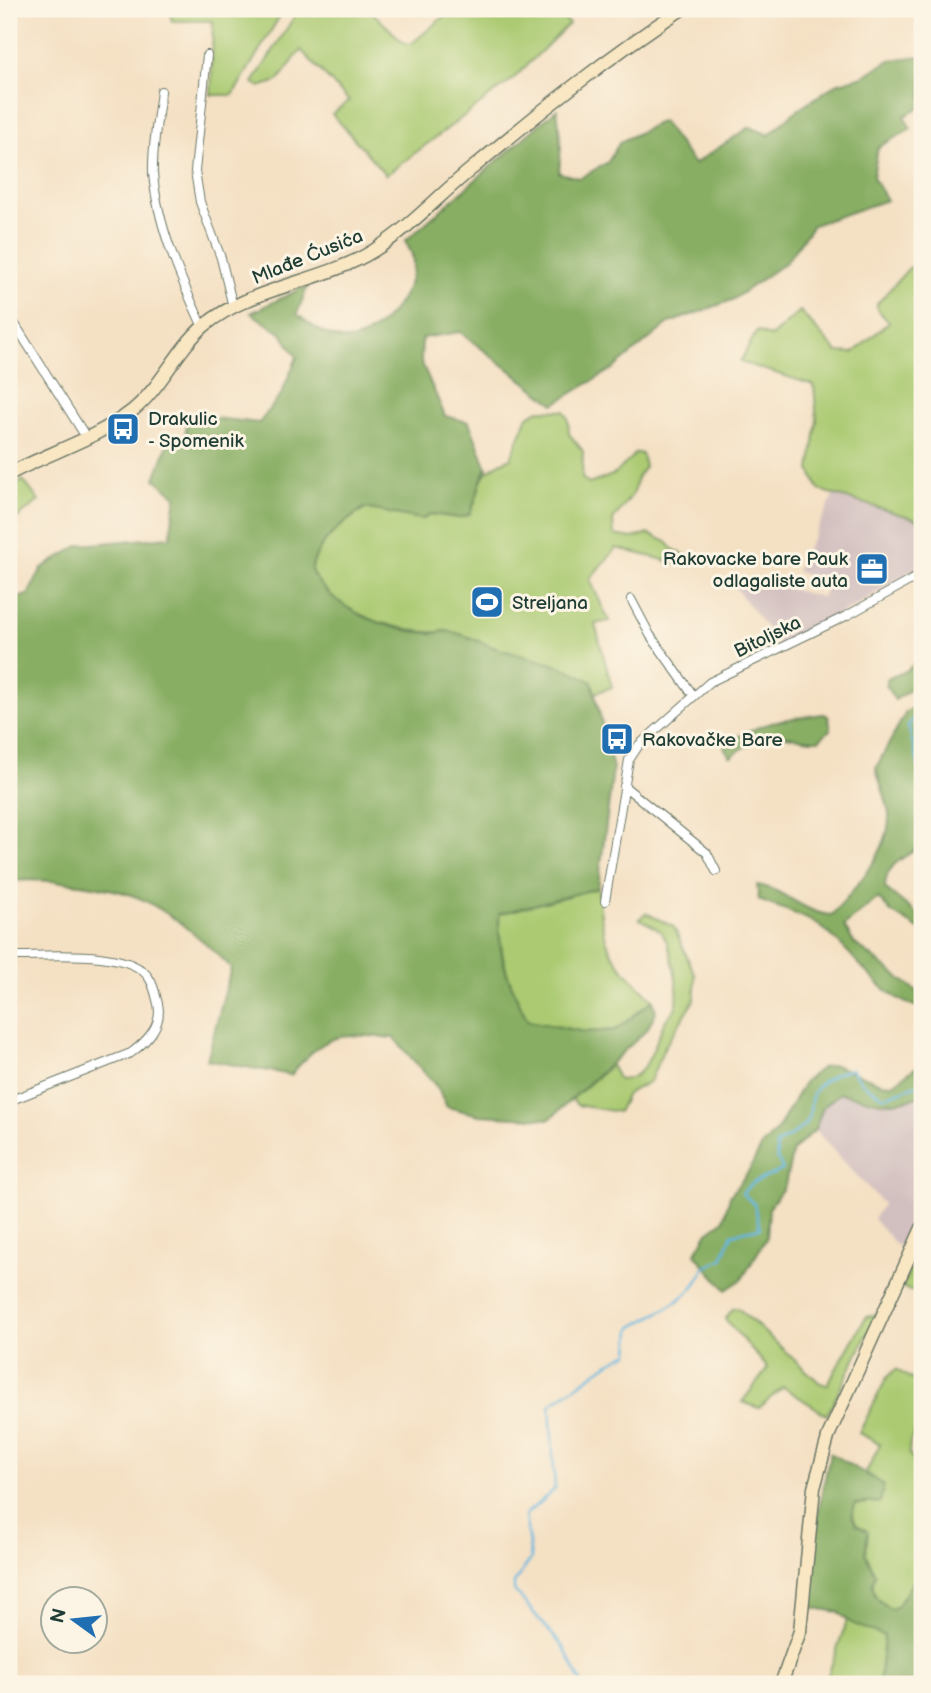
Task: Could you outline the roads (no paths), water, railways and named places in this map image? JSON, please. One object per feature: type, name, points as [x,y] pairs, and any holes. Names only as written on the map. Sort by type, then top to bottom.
[{"type":"street","name":"Mlađe Ćusića","points":[[9,474],[86,437],[131,411],[150,394],[203,327],[233,307],[370,253],[401,232],[472,167],[615,52],[682,9]]},
{"type":"street","points":[[207,55],[195,172],[200,202],[221,258],[233,307]]},
{"type":"street","points":[[161,92],[153,171],[157,195],[174,257],[203,327]]},
{"type":"street","points":[[9,316],[86,437]]},
{"type":"street","name":"Bitoljska","points":[[624,786],[629,760],[639,745],[693,695],[729,671],[848,615],[922,574]]},
{"type":"street","points":[[631,599],[650,635],[693,695]]},
{"type":"street","points":[[605,901],[624,786],[707,853],[716,871]]},
{"type":"street","points":[[9,956],[122,960],[149,977],[159,1009],[157,1023],[148,1040],[131,1053],[9,1101]]},
{"type":"street","points":[[781,1684],[800,1632],[814,1488],[829,1434],[922,1228]]},
{"type":"waterway","points":[[922,718],[917,715],[908,726],[922,777]]},
{"type":"waterway","points":[[582,1684],[564,1648],[514,1590],[514,1583],[531,1559],[525,1515],[555,1489],[550,1405],[609,1363],[629,1353],[631,1328],[663,1310],[692,1288],[704,1268],[722,1259],[732,1234],[760,1228],[754,1204],[742,1193],[752,1183],[783,1170],[777,1158],[776,1145],[807,1122],[813,1094],[821,1083],[851,1069],[864,1085],[885,1097],[922,1083]]},
{"type":"place","name":"Drakulic - Spomenik","points":[[123,429]]},
{"type":"place","name":"Rakovacke bare Pauk odlagaliste auta","points":[[872,569]]},
{"type":"place","name":"Streljana","points":[[487,602]]},
{"type":"place","name":"Rakovačke Bare","points":[[617,739]]}]
